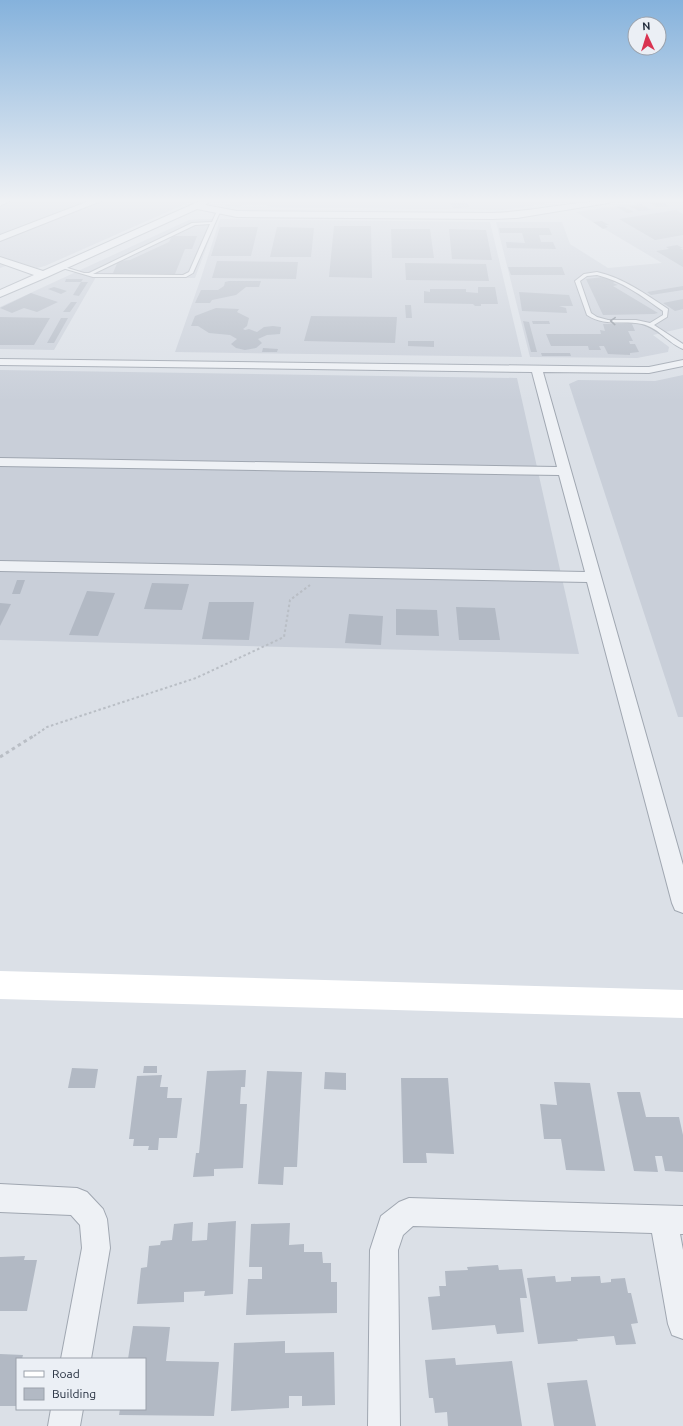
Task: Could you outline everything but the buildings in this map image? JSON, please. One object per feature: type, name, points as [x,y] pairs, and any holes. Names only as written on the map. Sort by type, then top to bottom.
[{"type":"main road","points":[[0,984],[683,1004]]},
{"type":"street","points":[[22,268],[44,275]]},
{"type":"street","points":[[0,294],[60,268]]},
{"type":"street","points":[[13,278],[26,283]]},
{"type":"street","points":[[0,362],[536,370],[649,370],[683,363]]},
{"type":"street","points":[[536,370],[683,903]]},
{"type":"street","points":[[0,462],[565,471]]},
{"type":"street","points":[[0,566],[593,577]]},
{"type":"street","points":[[0,1198],[77,1202],[93,1219],[96,1248],[76,1358]]},
{"type":"street","points":[[384,1426],[384,1250],[391,1226],[409,1212],[673,1220],[683,1324]]},
{"type":"street","points":[[64,1426],[67,1410]]},
{"type":"lane","points":[[63,268],[101,276],[188,275],[191,273],[194,268]]},
{"type":"lane","points":[[87,274],[101,268]]},
{"type":"lane","points":[[651,325],[666,316],[666,310],[616,278],[593,274],[581,277],[577,281],[589,314],[593,318],[608,321],[640,322],[651,325],[683,347]]},
{"type":"path","points":[[0,757],[47,726],[196,678],[284,638],[290,600],[326,572]]},
{"type":"shaded area","points":[[86,268],[199,268],[195,278],[96,277],[54,350],[0,349],[0,307]]},
{"type":"shaded area","points":[[204,268],[501,268],[522,357],[175,352]]},
{"type":"shaded area","points":[[507,268],[683,268],[683,328],[653,335],[669,347],[668,352],[637,358],[530,357]]},
{"type":"shaded area","points":[[0,370],[517,378],[579,654],[0,640]]},
{"type":"shaded area","points":[[683,375],[683,717],[678,717],[569,384],[578,380],[655,381]]}]
